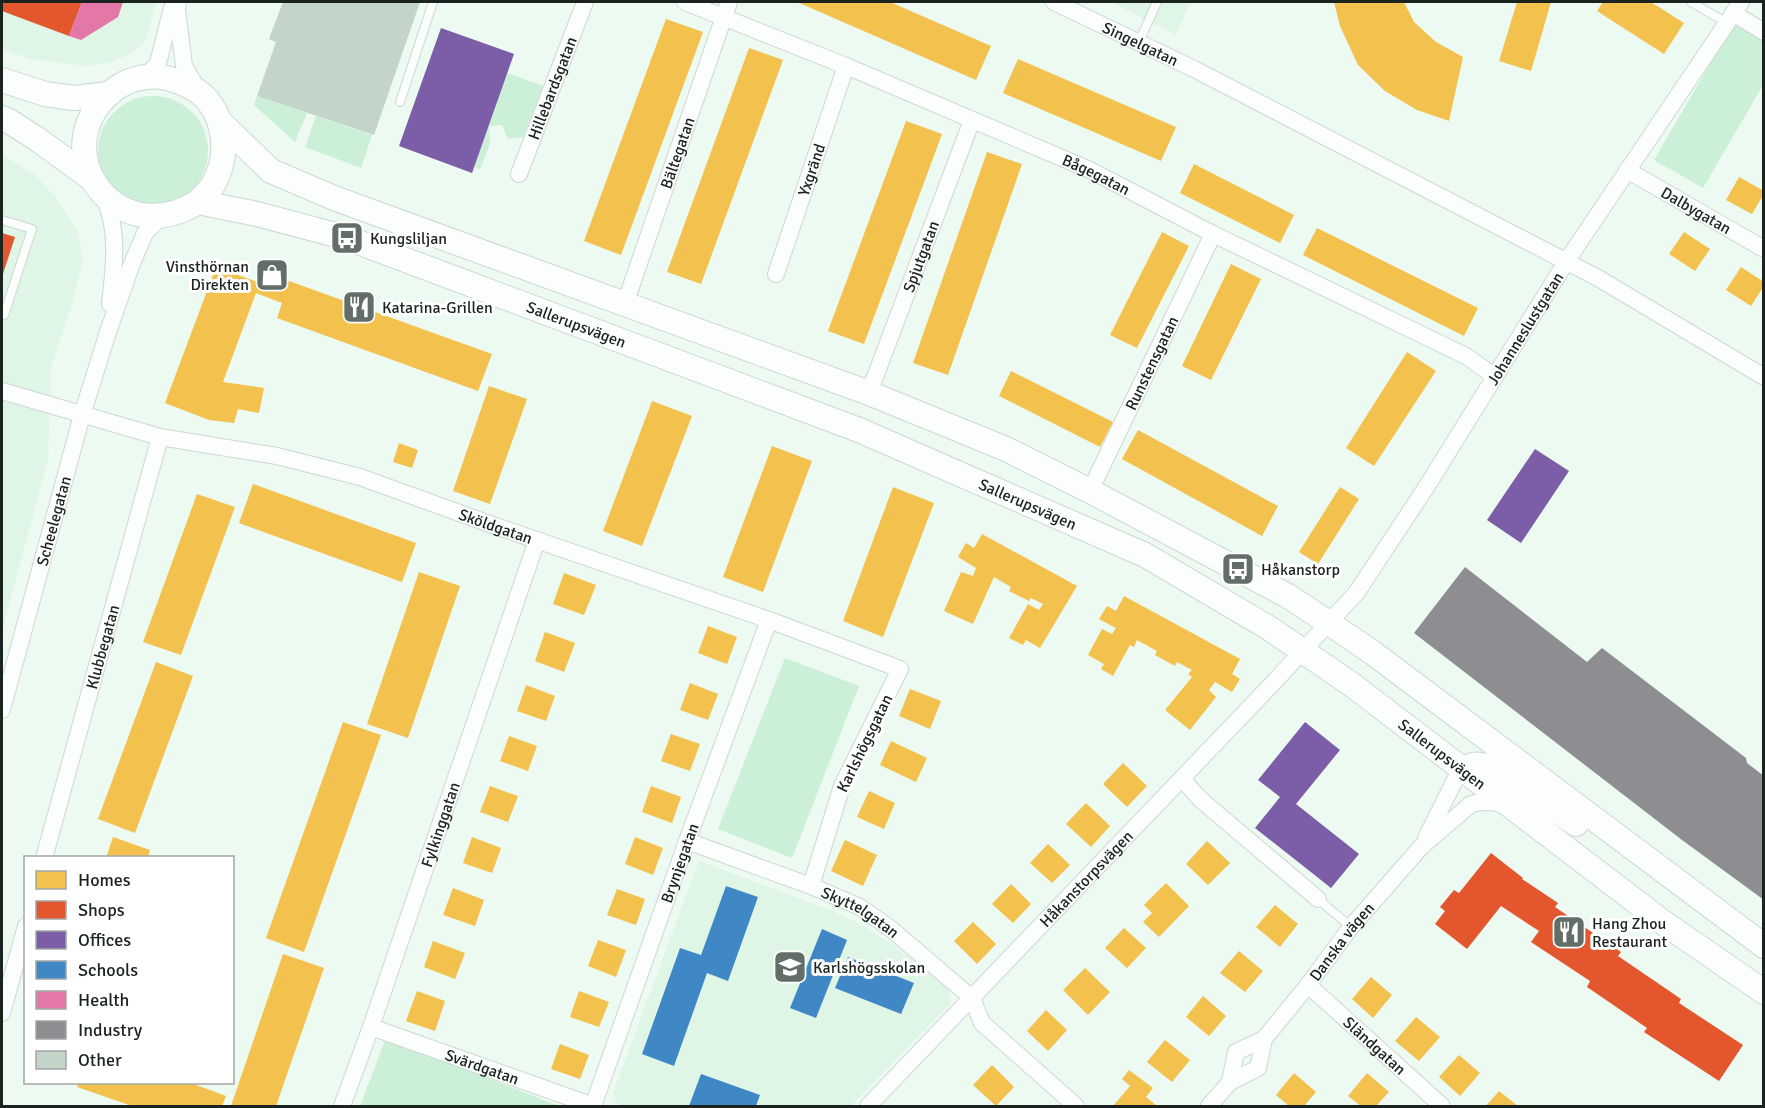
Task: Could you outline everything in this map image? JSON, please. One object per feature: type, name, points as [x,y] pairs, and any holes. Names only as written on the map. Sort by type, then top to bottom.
[{"type":"main road","points":[[2,118],[37,139],[94,183],[109,200],[123,209],[139,215],[156,217],[173,214],[198,202],[212,185],[222,166],[224,144],[220,122],[212,107],[200,93],[182,83],[162,77],[142,78],[124,84],[108,94],[96,108],[88,125],[84,143],[86,161],[94,183]]},
{"type":"main road","points":[[2,80],[45,94],[74,98],[108,94]]},
{"type":"main road","points":[[220,122],[271,171],[334,198],[869,393],[1006,449],[1288,596],[1372,653],[1764,946]]},
{"type":"main road","name":"Sallerupsvägen","points":[[198,202],[257,214],[347,238],[859,429],[1145,555],[1269,628],[1351,684],[1664,922],[1764,992]]},
{"type":"main road","points":[[1463,770],[1471,764],[1479,763],[1488,766],[1595,836],[1640,854]]},
{"type":"street","points":[[142,78],[158,63],[173,2]]},
{"type":"street","points":[[178,2],[184,66],[200,93]]},
{"type":"street","name":"Hillebardsgatan","points":[[519,174],[585,2]]},
{"type":"street","name":"Bågegatan","points":[[685,2],[726,9],[846,66],[1090,170],[1213,234],[1466,356],[1494,376]]},
{"type":"street","name":"Singelgatan","points":[[1054,2],[1194,69],[1598,278],[1764,376]]},
{"type":"street","name":"Bältegatan","points":[[625,304],[726,9]]},
{"type":"street","points":[[1734,13],[1764,32]]},
{"type":"street","name":"Johanneslustgatan","points":[[1303,651],[1357,592],[1566,262],[1734,13]]},
{"type":"street","name":"Yxgränd","points":[[776,274],[846,66]]},
{"type":"street","name":"Spjutgatan","points":[[869,393],[972,120]]},
{"type":"street","name":"Dalbygatan","points":[[1628,170],[1764,249]]},
{"type":"street","name":"Scheelegatan","points":[[94,183],[106,202],[112,221],[114,265],[108,332]]},
{"type":"street","name":"Scheelegatan","points":[[2,710],[82,415],[108,332],[145,233],[157,220],[173,214]]},
{"type":"street","name":"Runstensgatan","points":[[1090,491],[1213,234]]},
{"type":"street","name":"Sköldgatan","points":[[2,391],[160,437],[277,456],[360,477],[769,620],[900,669]]},
{"type":"street","name":"Klubbegatan","points":[[45,856],[160,437]]},
{"type":"street","name":"Fylkinggatan","points":[[342,1107],[537,540]]},
{"type":"street","name":"Brynjegatan","points":[[594,1106],[687,841],[769,620]]},
{"type":"street","name":"Håkanstorpsvägen","points":[[868,1107],[1303,651]]},
{"type":"street","name":"Karlshögsgatan","points":[[810,886],[842,786],[900,669]]},
{"type":"street","name":"Danska vägen","points":[[1421,846],[1455,780],[1463,770]]},
{"type":"street","points":[[1182,779],[1201,800],[1318,899]]},
{"type":"street","name":"Danska vägen","points":[[1230,1082],[1236,1052],[1264,1039],[1352,927],[1421,846],[1471,804],[1481,801],[1490,802],[1518,811]]},
{"type":"street","name":"Skyttelgatan","points":[[687,841],[860,907],[891,929],[972,998],[982,1023],[1076,1107]]},
{"type":"street","points":[[2,1013],[24,933]]},
{"type":"street","name":"Sländgatan","points":[[1308,985],[1442,1107]]},
{"type":"street","name":"Svärdgatan","points":[[371,1027],[594,1106]]},
{"type":"street","name":"Danska vägen","points":[[1209,1107],[1230,1082],[1258,1068],[1264,1039]]},
{"type":"lane","points":[[400,102],[433,2]]},
{"type":"lane","points":[[1139,42],[1157,2]]},
{"type":"lane","points":[[1691,2],[1734,13]]},
{"type":"lane","points":[[2,220],[32,229],[4,315],[2,314]]},
{"type":"lane","points":[[1318,899],[1352,927]]},
{"type":"shaded area","points":[[2,2],[156,2],[146,39],[133,53],[111,62],[86,66],[31,59],[2,49]]},
{"type":"shaded area","points":[[1111,2],[1190,2],[1176,35]]},
{"type":"shaded area","points":[[1734,23],[1763,40],[1763,85],[1703,188],[1654,160]]},
{"type":"shaded area","points":[[507,73],[543,86],[523,137],[508,139],[502,125],[489,126],[490,144],[480,169],[474,167]]},
{"type":"shaded area","points":[[153,96],[174,100],[192,112],[204,130],[208,151],[204,172],[192,190],[174,202],[153,206],[132,202],[114,190],[102,172],[98,151],[102,130],[114,112],[132,100]]},
{"type":"shaded area","points":[[257,96],[307,113],[295,142],[254,105]]},
{"type":"shaded area","points":[[316,116],[372,135],[361,168],[305,147]]},
{"type":"shaded area","points":[[2,155],[35,175],[56,198],[77,230],[83,258],[72,304],[51,366],[48,460],[2,630]]},
{"type":"shaded area","points":[[785,658],[859,686],[792,858],[718,829]]},
{"type":"shaded area","name":"Karlshögsskolan","points":[[699,861],[833,911],[860,924],[893,945],[949,989],[950,1004],[851,1106],[625,1106],[617,1104],[613,1093]]},
{"type":"shaded area","points":[[386,1038],[559,1106],[360,1106]]},
{"type":"building: Homes","points":[[797,2],[890,2],[991,46],[976,80]]},
{"type":"building: Homes","points":[[1334,2],[1404,2],[1414,22],[1436,42],[1463,57],[1449,121],[1417,110],[1385,91],[1358,65],[1340,26]]},
{"type":"building: Homes","points":[[1517,2],[1551,2],[1531,71],[1499,61]]},
{"type":"building: Homes","points":[[1603,2],[1651,2],[1684,23],[1664,54],[1597,11]]},
{"type":"building: Homes","points":[[666,19],[703,32],[621,255],[584,241]]},
{"type":"building: Homes","points":[[749,48],[783,60],[701,284],[667,272]]},
{"type":"building: Homes","points":[[1018,59],[1176,127],[1161,161],[1003,93]]},
{"type":"building: Homes","points":[[906,121],[942,134],[864,344],[828,331]]},
{"type":"building: Homes","points":[[987,152],[1022,164],[948,375],[913,363]]},
{"type":"building: Homes","points":[[1194,164],[1294,215],[1280,243],[1180,193]]},
{"type":"building: Homes","points":[[1739,177],[1764,191],[1752,214],[1726,200]]},
{"type":"building: Homes","points":[[1317,228],[1478,308],[1464,336],[1303,255]]},
{"type":"building: Homes","points":[[1162,232],[1189,246],[1137,348],[1110,335]]},
{"type":"building: Homes","points":[[1684,232],[1710,249],[1695,271],[1669,254]]},
{"type":"building: Homes","points":[[1231,264],[1261,279],[1211,380],[1182,366]]},
{"type":"building: Homes","points":[[216,267],[260,283],[264,272],[492,354],[478,391],[277,318],[282,303],[256,293],[223,382],[264,388],[259,413],[238,409],[234,423],[209,420],[165,403]]},
{"type":"building: Homes","points":[[1741,267],[1764,282],[1764,286],[1751,306],[1726,290]]},
{"type":"building: Homes","points":[[1407,352],[1436,371],[1374,466],[1346,448]]},
{"type":"building: Homes","points":[[1011,371],[1113,422],[1100,447],[999,396]]},
{"type":"building: Homes","points":[[489,386],[527,399],[490,504],[453,491]]},
{"type":"building: Homes","points":[[652,401],[692,416],[642,546],[603,531]]},
{"type":"building: Homes","points":[[1138,430],[1278,506],[1262,536],[1122,459]]},
{"type":"building: Homes","points":[[399,443],[418,450],[412,468],[393,462]]},
{"type":"building: Homes","points":[[772,446],[812,461],[763,592],[723,577]]},
{"type":"building: Homes","points":[[253,484],[416,543],[402,582],[239,523]]},
{"type":"building: Homes","points":[[893,487],[934,503],[883,637],[843,621]]},
{"type":"building: Homes","points":[[1340,487],[1359,499],[1318,564],[1299,552]]},
{"type":"building: Homes","points":[[197,494],[235,507],[181,655],[143,642]]},
{"type":"building: Homes","points":[[982,534],[1077,586],[1040,648],[1026,640],[1023,645],[1009,638],[1028,604],[1039,610],[1043,604],[1031,598],[1029,601],[1009,591],[1011,587],[994,577],[973,624],[944,611],[961,572],[973,576],[976,568],[958,557],[966,543],[974,548]]},
{"type":"building: Homes","points":[[419,572],[460,586],[408,738],[367,724]]},
{"type":"building: Homes","points":[[564,573],[596,585],[584,615],[553,604]]},
{"type":"building: Homes","points":[[1124,596],[1240,659],[1232,674],[1240,679],[1232,692],[1215,682],[1209,690],[1216,697],[1190,730],[1165,710],[1192,677],[1188,674],[1192,670],[1177,662],[1175,666],[1155,655],[1157,651],[1137,640],[1134,647],[1130,645],[1113,676],[1101,669],[1104,664],[1088,655],[1102,629],[1112,634],[1116,628],[1099,619],[1107,606],[1116,611]]},
{"type":"building: Homes","points":[[708,626],[737,637],[727,664],[698,653]]},
{"type":"building: Homes","points":[[545,632],[575,643],[564,672],[535,661]]},
{"type":"building: Homes","points":[[156,662],[193,676],[135,833],[98,819]]},
{"type":"building: Homes","points":[[690,683],[718,694],[708,720],[680,710]]},
{"type":"building: Homes","points":[[526,685],[555,696],[546,721],[517,711]]},
{"type":"building: Homes","points":[[910,689],[941,701],[930,729],[899,716]]},
{"type":"building: Homes","points":[[343,722],[381,735],[304,952],[266,938]]},
{"type":"building: Homes","points":[[671,734],[700,744],[690,771],[661,761]]},
{"type":"building: Homes","points":[[509,736],[537,746],[528,771],[500,761]]},
{"type":"building: Homes","points":[[891,741],[927,758],[916,782],[880,765]]},
{"type":"building: Homes","points":[[1123,763],[1147,786],[1127,807],[1103,784]]},
{"type":"building: Homes","points":[[490,786],[518,796],[508,822],[480,812]]},
{"type":"building: Homes","points":[[651,786],[681,797],[672,823],[642,812]]},
{"type":"building: Homes","points":[[869,791],[895,803],[884,829],[857,817]]},
{"type":"building: Homes","points":[[1086,803],[1110,826],[1091,847],[1066,824]]},
{"type":"building: Homes","points":[[113,837],[150,850],[148,856],[107,856]]},
{"type":"building: Homes","points":[[472,837],[501,848],[492,873],[463,863]]},
{"type":"building: Homes","points":[[635,837],[663,848],[653,875],[625,864]]},
{"type":"building: Homes","points":[[845,840],[877,855],[863,886],[831,871]]},
{"type":"building: Homes","points":[[1207,841],[1230,863],[1208,885],[1186,864]]},
{"type":"building: Homes","points":[[1048,844],[1070,865],[1052,883],[1030,863]]},
{"type":"building: Homes","points":[[1166,883],[1189,906],[1159,937],[1143,922],[1152,913],[1144,905]]},
{"type":"building: Homes","points":[[1011,884],[1031,904],[1013,923],[992,904]]},
{"type":"building: Homes","points":[[453,888],[484,900],[475,926],[443,915]]},
{"type":"building: Homes","points":[[617,889],[645,899],[636,925],[607,915]]},
{"type":"building: Homes","points":[[1275,905],[1298,924],[1280,947],[1256,927]]},
{"type":"building: Homes","points":[[973,922],[996,944],[977,964],[954,941]]},
{"type":"building: Homes","points":[[1124,928],[1146,948],[1127,968],[1105,948]]},
{"type":"building: Homes","points":[[598,940],[626,950],[616,977],[588,966]]},
{"type":"building: Homes","points":[[433,941],[465,953],[455,979],[424,967]]},
{"type":"building: Homes","points":[[1239,951],[1263,971],[1245,992],[1220,973]]},
{"type":"building: Homes","points":[[283,954],[324,968],[276,1106],[231,1106]]},
{"type":"building: Homes","points":[[1085,968],[1110,992],[1088,1015],[1063,990]]},
{"type":"building: Homes","points":[[1371,977],[1392,995],[1373,1018],[1352,999]]},
{"type":"building: Homes","points":[[417,991],[445,1001],[435,1031],[406,1021]]},
{"type":"building: Homes","points":[[579,991],[609,1002],[599,1027],[570,1017]]},
{"type":"building: Homes","points":[[1203,996],[1226,1016],[1209,1036],[1186,1017]]},
{"type":"building: Homes","points":[[1046,1010],[1067,1030],[1048,1051],[1027,1031]]},
{"type":"building: Homes","points":[[1416,1017],[1440,1037],[1419,1061],[1395,1041]]},
{"type":"building: Homes","points":[[1165,1040],[1190,1060],[1172,1082],[1147,1062]]},
{"type":"building: Homes","points":[[560,1044],[589,1055],[580,1079],[551,1069]]},
{"type":"building: Homes","points":[[1459,1055],[1480,1073],[1460,1096],[1439,1077]]},
{"type":"building: Homes","points":[[992,1065],[1014,1087],[996,1106],[973,1085]]},
{"type":"building: Homes","points":[[1129,1070],[1153,1088],[1146,1097],[1155,1106],[1113,1106],[1130,1086],[1122,1079]]},
{"type":"building: Homes","points":[[1294,1073],[1316,1092],[1304,1106],[1289,1106],[1276,1095]]},
{"type":"building: Homes","points":[[1367,1073],[1389,1092],[1376,1106],[1361,1106],[1348,1096]]},
{"type":"building: Homes","points":[[78,1084],[193,1084],[226,1096],[222,1106],[132,1106],[77,1087]]},
{"type":"building: Homes","points":[[1499,1091],[1518,1106],[1486,1106]]},
{"type":"building: Shops","points":[[2,2],[82,2],[69,36],[2,11]]},
{"type":"building: Shops","points":[[2,233],[15,237],[2,277]]},
{"type":"building: Shops","points":[[1491,853],[1522,879],[1558,903],[1555,907],[1621,952],[1618,956],[1681,999],[1679,1003],[1743,1045],[1719,1081],[1644,1032],[1647,1028],[1587,987],[1590,981],[1531,942],[1539,931],[1501,906],[1467,949],[1435,924],[1445,911],[1440,907],[1454,890],[1459,893]]},
{"type":"building: Offices","points":[[441,28],[514,54],[472,173],[399,146]]},
{"type":"building: Offices","points":[[1535,449],[1569,471],[1521,543],[1487,520]]},
{"type":"building: Offices","points":[[1305,722],[1340,750],[1296,804],[1359,854],[1331,888],[1255,828],[1280,797],[1258,780]]},
{"type":"building: Schools","points":[[726,886],[758,897],[728,981],[707,973],[674,1066],[642,1054],[680,948],[701,955]]},
{"type":"building: Schools","points":[[822,929],[847,940],[816,1018],[790,1008]]},
{"type":"building: Schools","points":[[848,957],[914,983],[901,1014],[835,988]]},
{"type":"building: Schools","points":[[701,1074],[760,1095],[756,1106],[689,1106]]},
{"type":"building: Health","points":[[82,2],[123,2],[118,17],[81,40],[69,36]]},
{"type":"building: Industry","points":[[1465,567],[1587,662],[1602,648],[1746,758],[1747,763],[1764,776],[1764,900],[1682,840],[1414,633]]},
{"type":"building: Other","points":[[283,2],[420,2],[374,135],[257,96],[276,42],[269,39]]},
{"type":"place","name":"Kungsliljan","points":[[347,238]]},
{"type":"place","name":"Vinsthörnan Direkten","points":[[272,275]]},
{"type":"place","name":"Katarina-Grillen","points":[[359,307]]},
{"type":"place","name":"Håkanstorp","points":[[1238,569]]},
{"type":"place","name":"Hang Zhou Restaurant","points":[[1569,932]]},
{"type":"place","name":"Karlshögsskolan","points":[[790,967]]}]
